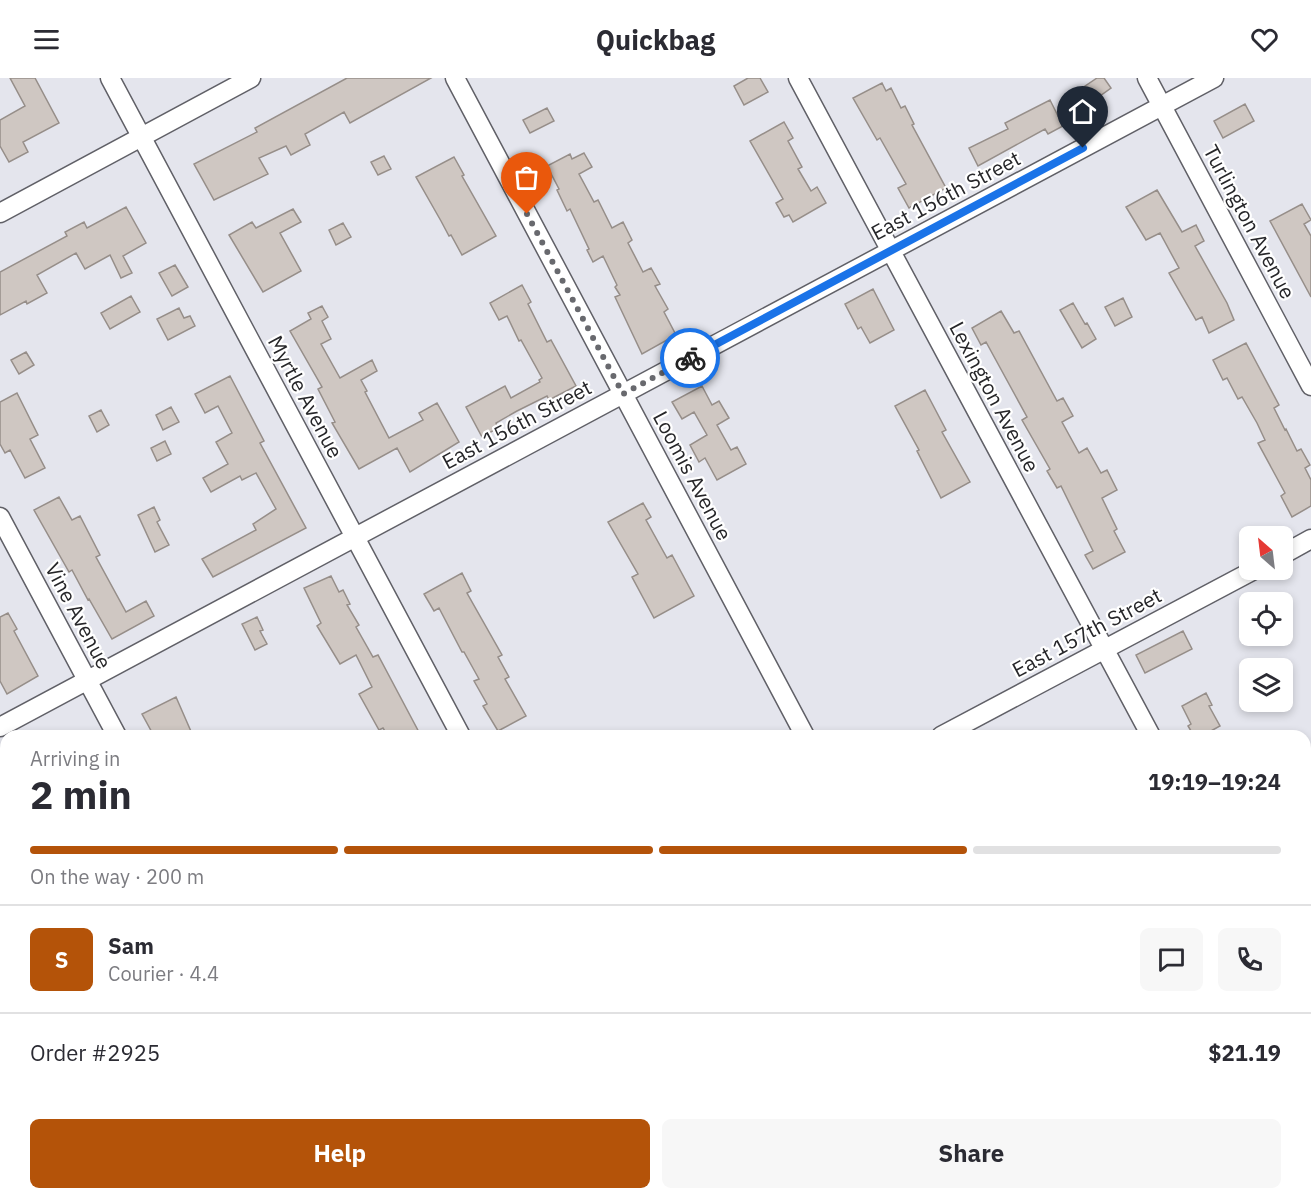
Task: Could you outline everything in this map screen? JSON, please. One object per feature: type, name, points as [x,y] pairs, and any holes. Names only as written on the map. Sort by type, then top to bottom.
[{"type":"street","name":"Myrtle Avenue","points":[[110,78],[457,730]]},
{"type":"street","points":[[0,213],[251,78]]},
{"type":"street","name":"Loomis Avenue","points":[[455,78],[802,730]]},
{"type":"street","name":"Lexington Avenue","points":[[798,78],[1148,730]]},
{"type":"street","name":"Turlington Avenue","points":[[1147,78],[1311,387]]},
{"type":"street","name":"East 156th Street","points":[[0,727],[1214,78]]},
{"type":"street","name":"Vine Avenue","points":[[0,517],[114,730]]},
{"type":"street","points":[[1293,549],[1311,539]]},
{"type":"street","name":"East 157th Street","points":[[952,730],[1239,578]]},
{"type":"building","points":[[10,78],[35,78],[59,123],[23,142],[28,152],[9,162],[0,146],[0,120],[25,106]]},
{"type":"building","points":[[347,78],[431,78],[350,123],[344,112],[305,134],[310,145],[291,155],[286,146],[259,158],[268,174],[214,200],[194,164],[257,132],[255,128]]},
{"type":"building","points":[[748,78],[760,78],[768,92],[744,105],[734,86]]},
{"type":"building","points":[[1097,78],[1104,78],[1111,88],[1079,111],[1069,97]]},
{"type":"building","points":[[882,83],[886,91],[891,88],[901,108],[905,106],[914,124],[912,125],[946,188],[909,208],[898,188],[906,184],[880,138],[877,140],[853,98]]},
{"type":"building","points":[[1050,100],[1063,126],[1048,134],[1045,129],[978,166],[969,148],[1008,129],[1005,123]]},
{"type":"building","points":[[1245,104],[1254,121],[1223,138],[1214,121]]},
{"type":"building","points":[[547,108],[554,121],[530,133],[523,120]]},
{"type":"building","points":[[784,122],[793,138],[788,141],[802,167],[798,169],[811,191],[817,187],[826,203],[793,222],[789,215],[784,217],[776,203],[783,199],[750,141]]},
{"type":"building","points":[[584,153],[592,167],[579,174],[594,202],[598,200],[612,228],[623,222],[632,240],[628,243],[643,272],[651,268],[660,284],[655,286],[668,309],[664,312],[676,335],[642,354],[615,297],[620,295],[603,256],[593,262],[570,209],[567,211],[547,166],[570,154],[572,159]]},
{"type":"building","points":[[384,156],[391,169],[378,175],[371,162]]},
{"type":"building","points":[[454,157],[464,175],[462,176],[496,236],[462,255],[416,177]]},
{"type":"building","points":[[1157,190],[1182,232],[1196,225],[1204,241],[1195,246],[1234,320],[1209,333],[1202,317],[1196,320],[1169,273],[1179,268],[1160,233],[1146,240],[1126,207]]},
{"type":"building","points":[[1302,204],[1311,220],[1304,224],[1311,236],[1311,297],[1270,221]]},
{"type":"building","points":[[126,207],[146,243],[123,256],[132,273],[121,278],[110,255],[85,269],[76,253],[37,275],[47,293],[0,315],[0,272],[67,236],[65,232],[84,222],[87,228]]},
{"type":"building","points":[[293,209],[301,222],[280,233],[301,271],[263,292],[229,235],[252,222],[256,228]]},
{"type":"building","points":[[343,223],[351,237],[336,245],[329,230]]},
{"type":"building","points":[[175,265],[188,287],[172,296],[159,273]]},
{"type":"building","points":[[522,285],[531,302],[528,304],[547,342],[551,340],[576,386],[549,400],[547,396],[517,411],[496,423],[498,428],[482,437],[466,407],[505,386],[511,398],[540,382],[542,378],[521,340],[519,341],[507,316],[499,320],[490,303]]},
{"type":"building","points":[[873,289],[894,330],[870,343],[861,327],[858,329],[845,304]]},
{"type":"building","points":[[131,296],[140,312],[110,329],[101,313]]},
{"type":"building","points":[[1123,298],[1132,317],[1115,326],[1105,307]]},
{"type":"building","points":[[1073,303],[1096,339],[1082,348],[1060,310]]},
{"type":"building","points":[[322,306],[328,317],[322,321],[331,339],[321,344],[340,378],[372,360],[377,371],[361,380],[389,438],[423,420],[419,413],[437,403],[459,442],[410,472],[397,448],[359,469],[332,423],[335,422],[318,389],[322,387],[290,331],[311,319],[308,313]]},
{"type":"building","points":[[179,308],[184,318],[190,316],[195,326],[168,340],[157,319]]},
{"type":"building","points":[[1001,311],[1014,333],[1019,331],[1057,401],[1063,398],[1073,416],[1062,422],[1079,453],[1087,448],[1101,473],[1107,470],[1117,490],[1102,498],[1117,529],[1114,531],[1125,552],[1093,569],[1085,555],[1093,551],[1061,486],[1057,488],[1047,471],[1050,469],[1022,420],[1027,417],[986,342],[981,345],[972,328]]},
{"type":"building","points":[[1246,343],[1279,405],[1274,408],[1285,430],[1297,451],[1301,449],[1310,465],[1305,468],[1311,480],[1311,506],[1292,517],[1281,496],[1285,493],[1258,443],[1265,440],[1257,423],[1242,397],[1238,399],[1227,378],[1223,380],[1213,360]]},
{"type":"building","points":[[26,352],[34,365],[19,374],[11,360]]},
{"type":"building","points":[[230,376],[264,441],[260,443],[306,528],[213,577],[202,559],[256,530],[253,524],[276,509],[256,473],[242,480],[240,476],[211,492],[203,478],[228,464],[216,442],[232,433],[218,406],[205,413],[195,394]]},
{"type":"building","points":[[702,386],[712,405],[719,401],[729,418],[717,425],[731,450],[737,447],[746,464],[717,480],[705,458],[699,462],[690,445],[707,435],[694,412],[682,419],[672,402]]},
{"type":"building","points":[[925,390],[946,430],[942,432],[970,482],[941,498],[895,406]]},
{"type":"building","points":[[17,393],[38,435],[30,439],[45,468],[25,478],[10,450],[5,453],[0,444],[0,402]]},
{"type":"building","points":[[171,407],[179,422],[163,430],[156,415]]},
{"type":"building","points":[[101,410],[109,425],[97,432],[89,416]]},
{"type":"building","points":[[165,441],[171,454],[157,461],[151,448]]},
{"type":"building","points":[[59,497],[72,520],[80,516],[100,555],[96,557],[126,612],[146,601],[154,616],[112,639],[72,570],[69,572],[34,510]]},
{"type":"building","points":[[643,503],[651,517],[646,520],[667,558],[672,555],[694,596],[654,618],[632,577],[638,574],[608,522]]},
{"type":"building","points":[[154,507],[160,520],[157,522],[169,545],[155,552],[138,515]]},
{"type":"building","points":[[462,573],[471,591],[467,593],[502,655],[498,657],[509,677],[505,679],[526,716],[497,730],[483,706],[487,704],[474,681],[479,679],[439,608],[434,611],[424,594]]},
{"type":"building","points":[[331,576],[339,592],[343,590],[350,604],[347,605],[359,625],[356,627],[373,657],[378,655],[418,730],[384,730],[383,728],[379,730],[359,694],[372,687],[356,655],[340,664],[317,626],[321,623],[304,588]]},
{"type":"building","points":[[8,613],[17,629],[14,631],[38,676],[7,694],[0,681],[0,617]]},
{"type":"building","points":[[257,617],[263,630],[260,631],[267,644],[255,650],[242,624]]},
{"type":"building","points":[[1183,631],[1192,649],[1145,673],[1136,655]]},
{"type":"building","points":[[1206,693],[1212,705],[1209,706],[1220,726],[1213,730],[1190,730],[1188,726],[1191,724],[1182,706]]},
{"type":"building","points":[[176,697],[190,730],[151,730],[142,714]]},
{"type":"way so far","points":[[527,214],[623,394],[690,358]]},
{"type":"route","points":[[690,358],[1083,148]]}]
